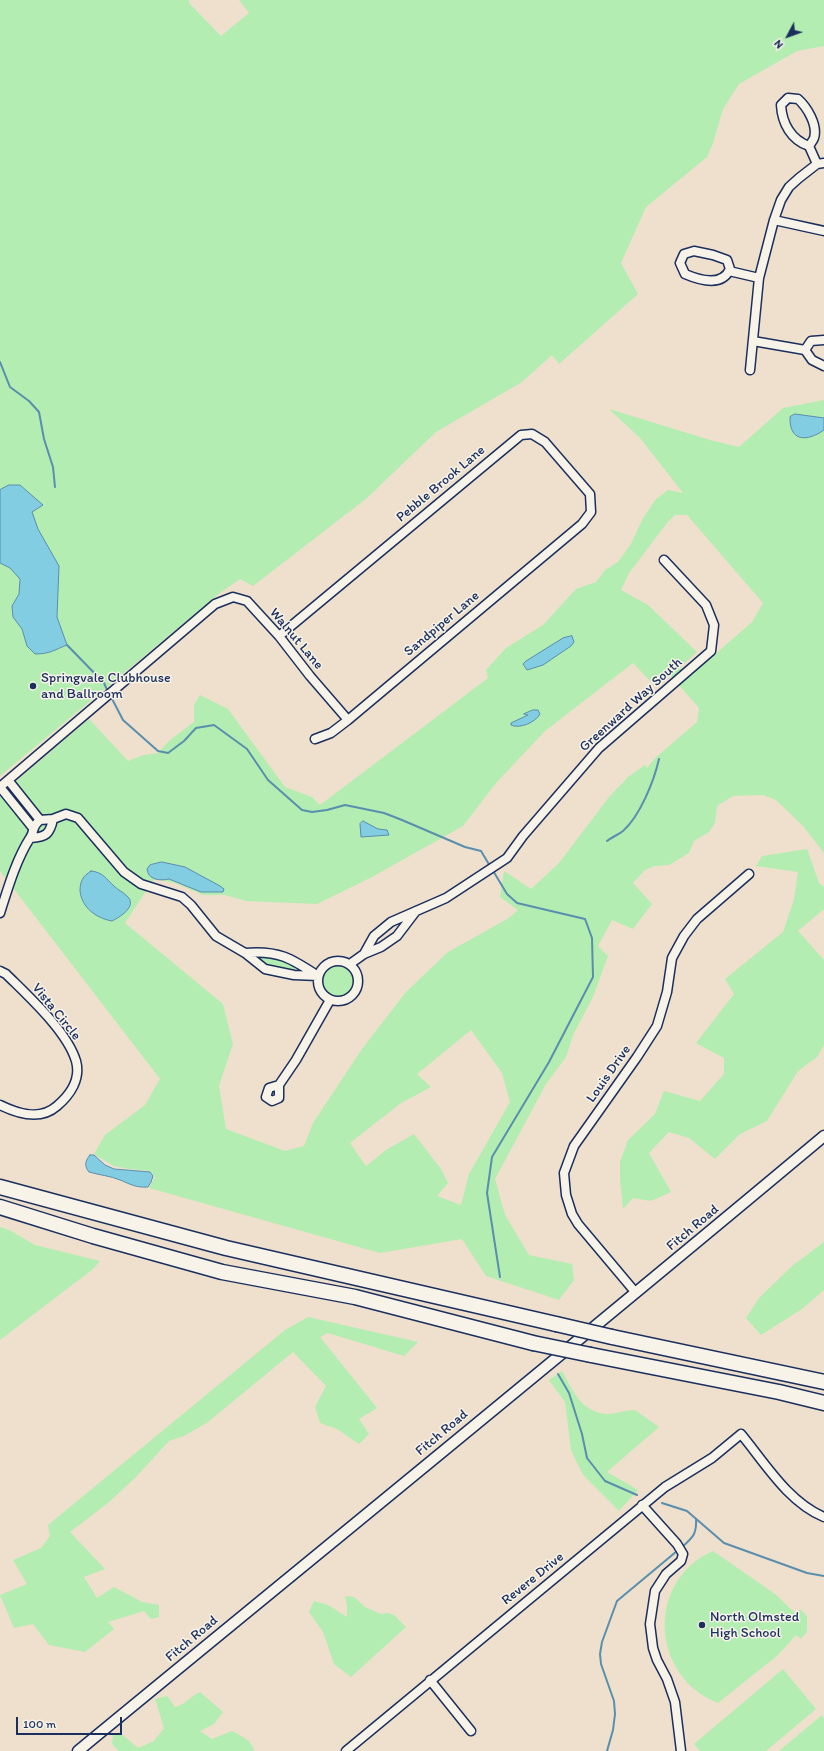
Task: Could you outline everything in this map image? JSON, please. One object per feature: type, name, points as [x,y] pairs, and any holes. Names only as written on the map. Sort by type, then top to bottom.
[{"type":"highway","points":[[0,1187],[226,1248],[612,1337],[824,1382]]},
{"type":"highway","points":[[0,1207],[93,1236],[222,1272],[355,1297],[534,1343],[779,1392],[824,1403]]},
{"type":"street","points":[[750,370],[759,278],[774,220],[781,200],[789,187],[821,163],[809,146],[799,143],[792,137],[781,116],[781,105],[788,98],[798,99],[804,104],[814,126],[814,137],[809,146]]},
{"type":"street","points":[[774,220],[824,230]]},
{"type":"street","points":[[694,251],[727,260],[730,269],[729,271],[726,276],[716,281],[697,279],[685,274],[680,263],[684,254],[694,251]]},
{"type":"street","points":[[729,271],[759,278]]},
{"type":"street","points":[[805,350],[811,341],[824,340]]},
{"type":"street","points":[[752,341],[805,350],[812,360],[824,366]]},
{"type":"street","name":"Pebble Brook Lane","points":[[279,636],[521,435],[532,434],[545,442],[590,494],[591,512],[582,524]]},
{"type":"street","name":"Sandpiper Lane","points":[[315,739],[331,733],[348,720],[582,524]]},
{"type":"street","name":"Greenward Way South","points":[[364,954],[374,936],[391,922],[446,898],[485,874],[507,858],[523,836],[599,748],[711,651],[714,625],[706,605],[664,560]]},
{"type":"street","name":"Walnut Lane","points":[[8,780],[92,707],[215,604],[233,598],[247,601],[279,636],[310,676],[348,720]]},
{"type":"street","points":[[33,828],[0,787],[8,780],[40,820]]},
{"type":"street","points":[[0,913],[19,860],[27,842],[31,838],[33,828],[40,820],[53,819],[66,814],[78,818],[124,872],[141,884],[182,897],[191,905],[216,936],[245,953],[265,968],[294,975],[318,976]]},
{"type":"street","points":[[31,838],[41,837],[46,834],[52,827],[53,819]]},
{"type":"street","name":"Louis Drive","points":[[636,1293],[578,1224],[572,1214],[566,1196],[564,1173],[574,1146],[637,1057],[656,1026],[667,992],[672,958],[684,936],[697,919],[749,874]]},
{"type":"street","name":"Greenward Way South","points":[[350,964],[364,954],[381,947],[397,936],[416,910]]},
{"type":"street","points":[[245,953],[263,952],[282,955],[318,976]]},
{"type":"street","points":[[337,961],[350,964],[358,975],[358,988],[350,998],[343,1001],[330,1000],[324,996],[318,983],[318,976],[321,970],[331,962],[337,961]]},
{"type":"street","name":"Vista Circle","points":[[0,971],[6,974],[45,1014],[68,1044],[76,1062],[76,1078],[72,1089],[66,1098],[54,1109],[37,1115],[21,1114],[0,1105]]},
{"type":"street","points":[[279,1085],[307,1042],[330,1000]]},
{"type":"street","name":"Fitch Road","points":[[78,1751],[636,1293],[824,1136]]},
{"type":"street","name":"Revere Drive","points":[[346,1751],[642,1505],[665,1487],[712,1458],[741,1434],[786,1489],[811,1512],[824,1517]]},
{"type":"street","points":[[642,1505],[680,1549],[683,1556],[681,1561],[666,1574],[655,1591],[650,1624],[653,1648],[676,1702],[681,1751]]},
{"type":"street","points":[[430,1680],[471,1731]]},
{"type":"green space","points":[[0,0],[189,0],[189,3],[221,36],[249,13],[239,0],[824,0],[824,46],[797,51],[739,84],[723,109],[713,143],[707,157],[646,207],[621,263],[638,294],[559,364],[552,355],[522,382],[436,432],[367,498],[253,586],[240,579],[221,592],[0,776]]},
{"type":"green space","points":[[824,400],[824,853],[803,826],[776,800],[763,795],[733,796],[717,806],[715,823],[709,832],[694,841],[689,853],[669,865],[655,866],[645,870],[633,883],[652,904],[633,929],[612,920],[598,946],[608,956],[593,997],[574,1033],[566,1057],[546,1084],[495,1179],[505,1215],[529,1255],[572,1264],[574,1280],[559,1300],[486,1276],[462,1239],[380,1253],[149,1188],[155,1177],[150,1171],[114,1166],[94,1154],[105,1135],[145,1105],[160,1079],[0,871],[0,795],[89,719],[128,761],[144,755],[158,753],[170,740],[194,722],[194,705],[200,695],[228,709],[285,787],[312,797],[320,805],[488,678],[486,670],[506,648],[543,625],[576,589],[596,582],[605,570],[618,562],[631,544],[642,520],[655,500],[668,490],[683,493],[640,438],[609,409],[710,440],[739,447],[783,408]],"holes":[[[675,515],[687,515],[763,603],[752,622],[688,678],[680,667],[697,652],[648,605],[621,590],[629,573],[667,523]],[[633,663],[656,687],[670,675],[699,708],[697,722],[654,759],[647,768],[645,765],[628,777],[609,797],[559,863],[531,889],[504,871],[500,897],[518,910],[509,918],[448,952],[406,992],[362,1049],[313,1123],[304,1146],[285,1151],[226,1129],[219,1086],[233,1044],[223,1004],[125,923],[154,879],[175,883],[203,895],[225,895],[246,901],[317,904],[372,877],[463,826],[496,783],[545,731]],[[471,1030],[502,1073],[510,1102],[469,1174],[461,1205],[437,1196],[448,1183],[441,1169],[414,1134],[386,1150],[366,1166],[350,1143],[401,1103],[431,1087],[417,1074]]]},
{"type":"green space","points":[[807,849],[819,883],[824,887],[824,909],[798,931],[824,960],[824,1045],[817,1057],[798,1071],[767,1121],[740,1134],[715,1159],[689,1138],[669,1132],[649,1153],[671,1192],[651,1201],[633,1198],[623,1209],[620,1162],[628,1140],[655,1114],[664,1091],[700,1101],[724,1074],[724,1058],[696,1043],[734,994],[725,979],[783,932],[794,899],[798,872],[756,866],[762,856]]},
{"type":"green space","points":[[256,955],[279,958],[296,967],[294,971],[273,967],[258,960],[254,957]]},
{"type":"green space","points":[[335,966],[341,966],[351,973],[354,982],[353,988],[347,995],[341,998],[335,998],[325,991],[322,985],[322,979],[329,969]]},
{"type":"green space","points":[[0,1227],[11,1231],[35,1245],[100,1261],[93,1269],[0,1340]]},
{"type":"green space","points":[[824,1242],[824,1290],[802,1309],[761,1335],[746,1318],[759,1298],[792,1266]]},
{"type":"green space","points":[[308,1317],[418,1342],[404,1356],[328,1333],[320,1337],[377,1408],[359,1419],[369,1434],[359,1444],[337,1429],[320,1423],[315,1407],[326,1386],[293,1352],[208,1422],[184,1436],[169,1441],[136,1477],[108,1503],[70,1532],[105,1569],[84,1577],[97,1598],[114,1587],[142,1602],[159,1605],[159,1617],[151,1619],[144,1611],[108,1622],[114,1629],[85,1652],[49,1645],[33,1624],[14,1628],[0,1595],[27,1584],[13,1560],[41,1548],[50,1536],[48,1525],[285,1330]]},
{"type":"green space","points":[[562,1371],[574,1393],[584,1405],[598,1412],[607,1414],[635,1410],[659,1427],[607,1472],[638,1490],[619,1511],[584,1476],[571,1450],[565,1402],[549,1380]]},
{"type":"green space","points":[[713,1551],[775,1594],[796,1614],[800,1609],[807,1616],[807,1632],[801,1639],[796,1635],[778,1655],[718,1703],[696,1690],[679,1672],[669,1651],[665,1628],[667,1605],[676,1584],[691,1565]]},
{"type":"green space","points":[[345,1596],[354,1597],[365,1607],[381,1614],[388,1613],[394,1615],[406,1627],[351,1677],[334,1664],[323,1632],[309,1612],[314,1601],[328,1605],[347,1617]]},
{"type":"green space","points":[[783,1669],[816,1709],[766,1751],[700,1751],[694,1744]]},
{"type":"green space","points":[[200,1692],[223,1712],[214,1724],[200,1731],[212,1739],[232,1731],[249,1741],[254,1751],[119,1751],[112,1744],[113,1735],[119,1732],[138,1748],[154,1741],[164,1728],[155,1699],[167,1696],[175,1707],[183,1704]]},
{"type":"green space","points":[[822,1715],[824,1718],[824,1751],[779,1751]]},
{"type":"water","points":[[795,414],[824,418],[824,430],[818,434],[806,438],[796,435],[792,431],[790,425],[790,417]]},
{"type":"water","points":[[9,485],[20,485],[43,505],[32,512],[38,529],[59,566],[57,617],[67,645],[40,654],[35,654],[27,646],[22,629],[13,617],[12,606],[19,594],[20,579],[10,568],[0,563],[0,490]]},
{"type":"water","points":[[572,636],[574,642],[571,646],[543,665],[527,670],[523,664],[563,638]]},
{"type":"water","points":[[533,710],[538,710],[540,714],[534,720],[522,726],[511,725],[511,723],[528,715],[524,714]]},
{"type":"water","points":[[363,821],[378,829],[387,830],[389,835],[361,837],[360,824]]},
{"type":"water","points":[[162,862],[185,867],[220,886],[224,889],[223,892],[201,892],[169,879],[158,880],[152,878],[147,869],[150,865]]},
{"type":"water","points":[[91,871],[101,874],[130,900],[127,911],[112,921],[95,915],[87,907],[81,897],[81,882]]},
{"type":"water","points":[[90,1155],[94,1155],[105,1165],[114,1169],[150,1172],[153,1176],[151,1182],[148,1187],[140,1187],[113,1177],[89,1172],[86,1168],[86,1164]]},
{"type":"waterway","points":[[0,362],[10,387],[29,401],[39,412],[44,439],[53,467],[55,487]]},
{"type":"waterway","points":[[67,645],[104,683],[108,692]]},
{"type":"waterway","points":[[110,695],[123,720],[158,751],[168,753],[184,741],[196,728],[214,725],[247,749],[268,780],[302,810],[312,812],[345,805],[384,813],[465,847],[481,851],[490,866]]},
{"type":"waterway","points":[[607,841],[623,831],[635,817],[646,798],[659,759]]},
{"type":"waterway","points":[[492,869],[507,894],[517,903],[585,919],[592,938],[593,977],[549,1062],[492,1157],[487,1193],[500,1277]]},
{"type":"waterway","points":[[558,1374],[569,1393],[582,1434],[587,1458],[605,1481],[637,1495]]},
{"type":"waterway","points":[[662,1503],[687,1511],[724,1543],[807,1573],[824,1576]]},
{"type":"waterway","points":[[681,1548],[695,1533],[696,1519]]},
{"type":"waterway","points":[[607,1751],[613,1730],[615,1714],[614,1701],[601,1664],[600,1654],[602,1642],[617,1601],[677,1551]]},
{"type":"place","name":"Springvale Clubhouse and Ballroom","points":[[33,686]]},
{"type":"place","name":"North Olmsted High School","points":[[702,1625]]}]
